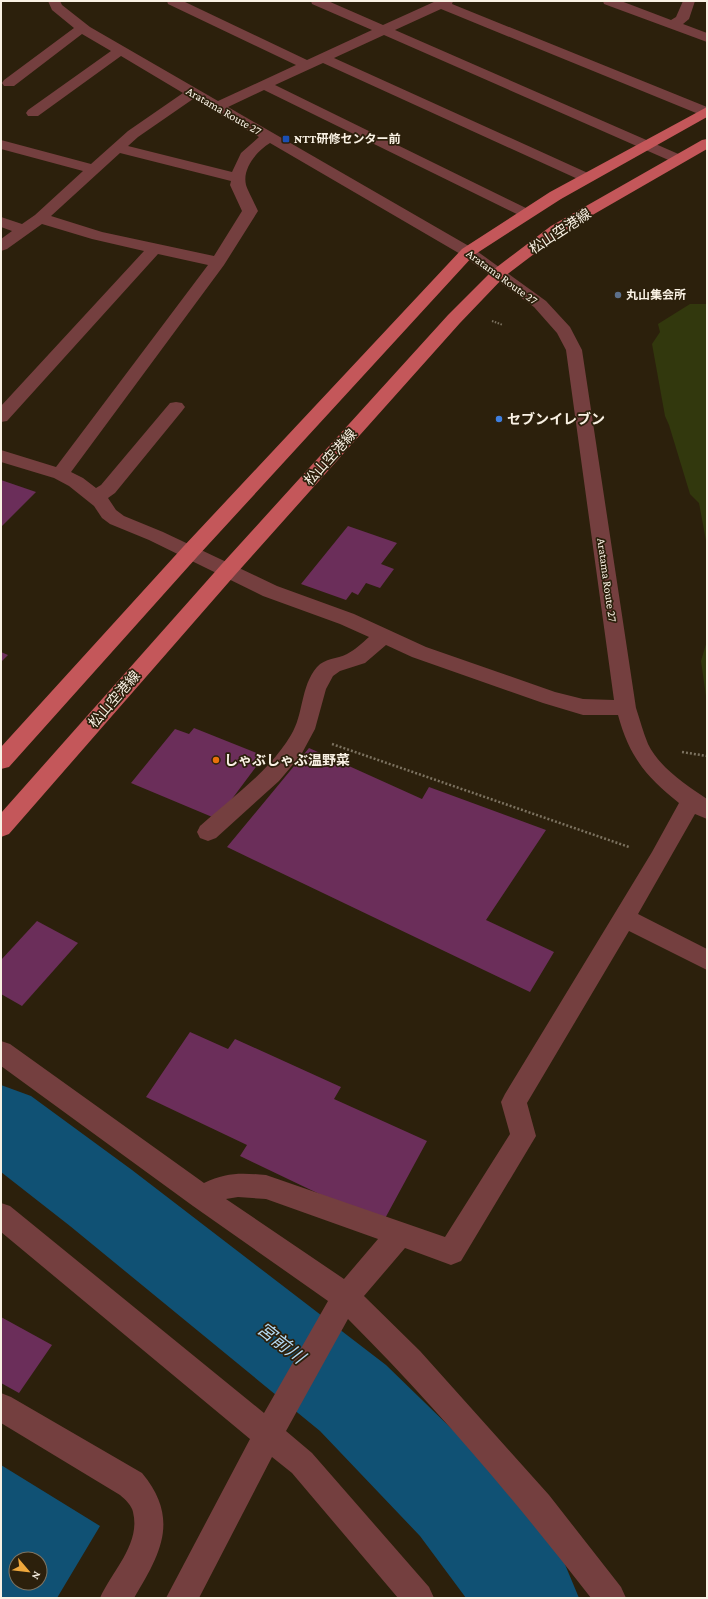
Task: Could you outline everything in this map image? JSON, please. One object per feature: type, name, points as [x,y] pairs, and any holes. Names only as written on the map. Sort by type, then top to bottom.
[{"type":"main road","points":[[1,761],[190,552],[468,252],[526,213],[585,177],[706,111]]},
{"type":"main road","name":"松山空港線","points":[[1,828],[228,570],[449,325],[499,273],[557,229],[707,143]]},
{"type":"street","name":"Aratama Route 27","points":[[54,1],[57,7],[82,28],[468,252],[540,304],[564,331],[574,350],[626,708],[639,748],[658,773],[699,806]]},
{"type":"street","points":[[173,1],[306,65]]},
{"type":"street","points":[[317,1],[678,159]]},
{"type":"street","points":[[609,1],[707,38]]},
{"type":"street","points":[[672,25],[682,19],[690,1]]},
{"type":"street","points":[[218,106],[444,2],[706,111]]},
{"type":"street","points":[[9,83],[82,28]]},
{"type":"street","points":[[33,113],[121,50]]},
{"type":"street","points":[[323,58],[585,177]]},
{"type":"street","points":[[264,85],[526,213]]},
{"type":"street","points":[[1,246],[40,218],[92,169],[117,148],[192,92]]},
{"type":"street","points":[[60,474],[218,262],[250,211],[245,196],[238,185],[241,165],[246,155],[256,145],[270,137]]},
{"type":"street","points":[[1,144],[92,169]]},
{"type":"street","points":[[117,148],[238,178]]},
{"type":"street","points":[[40,218],[98,236],[218,262]]},
{"type":"street","points":[[1,222],[24,230]]},
{"type":"street","points":[[1,417],[155,248]]},
{"type":"street","points":[[96,497],[108,489],[176,407]]},
{"type":"street","points":[[1,456],[60,474],[76,482],[96,497],[109,514],[117,520],[190,552],[270,590],[347,619],[419,652],[550,698],[583,707],[626,708]]},
{"type":"street","points":[[208,832],[279,766],[296,747],[303,734],[317,686],[324,673],[334,665],[353,660],[368,651],[384,635]]},
{"type":"street","points":[[202,1198],[223,1187],[238,1185],[266,1187],[451,1252],[523,1136],[514,1102],[660,858],[699,806]]},
{"type":"street","points":[[624,918],[707,960]]},
{"type":"street","points":[[1,1052],[202,1198],[410,1361],[538,1506],[610,1598]]},
{"type":"street","points":[[1,1215],[302,1463],[418,1598]]},
{"type":"street","points":[[182,1598],[286,1401],[340,1306],[400,1234]]},
{"type":"street","points":[[1,1407],[130,1484],[142,1496],[149,1520],[148,1538],[141,1556],[116,1598]]},
{"type":"path","points":[[303,734],[660,858]]},
{"type":"green space","points":[[690,304],[707,304],[707,546],[699,503],[690,494],[665,416],[652,344],[660,332],[658,324]]},
{"type":"green space","points":[[707,641],[707,703],[701,661]]},
{"type":"water","points":[[1,1465],[100,1526],[57,1598],[1,1598]]},
{"type":"building","points":[[1,480],[36,492],[1,527]]},
{"type":"building","points":[[348,526],[397,543],[381,564],[394,569],[380,588],[366,583],[358,595],[352,592],[346,600],[301,584]]},
{"type":"building","points":[[1,652],[8,655],[1,662]]},
{"type":"building","points":[[194,728],[264,756],[217,819],[131,783],[175,729],[189,734]]},
{"type":"building","points":[[309,748],[422,799],[429,787],[546,830],[486,920],[554,952],[530,992],[227,847]]},
{"type":"building","points":[[37,921],[78,943],[22,1006],[1,994],[1,960]]},
{"type":"building","points":[[190,1032],[228,1049],[235,1039],[341,1087],[334,1099],[427,1141],[382,1224],[240,1156],[247,1145],[146,1097]]},
{"type":"building","points":[[1,1317],[52,1345],[19,1393],[1,1383]]},
{"type":"waterway","name":"宮前川","points":[[1,1122],[101,1198],[353,1398],[455,1501],[528,1598]]},
{"type":"place","name":"NTT研修センター前","points":[[286,139]]},
{"type":"place","name":"丸山集会所","points":[[618,295]]},
{"type":"place","name":"セブンイレブン","points":[[499,419]]},
{"type":"place","name":"しゃぶしゃぶ温野菜","points":[[216,760]]}]
